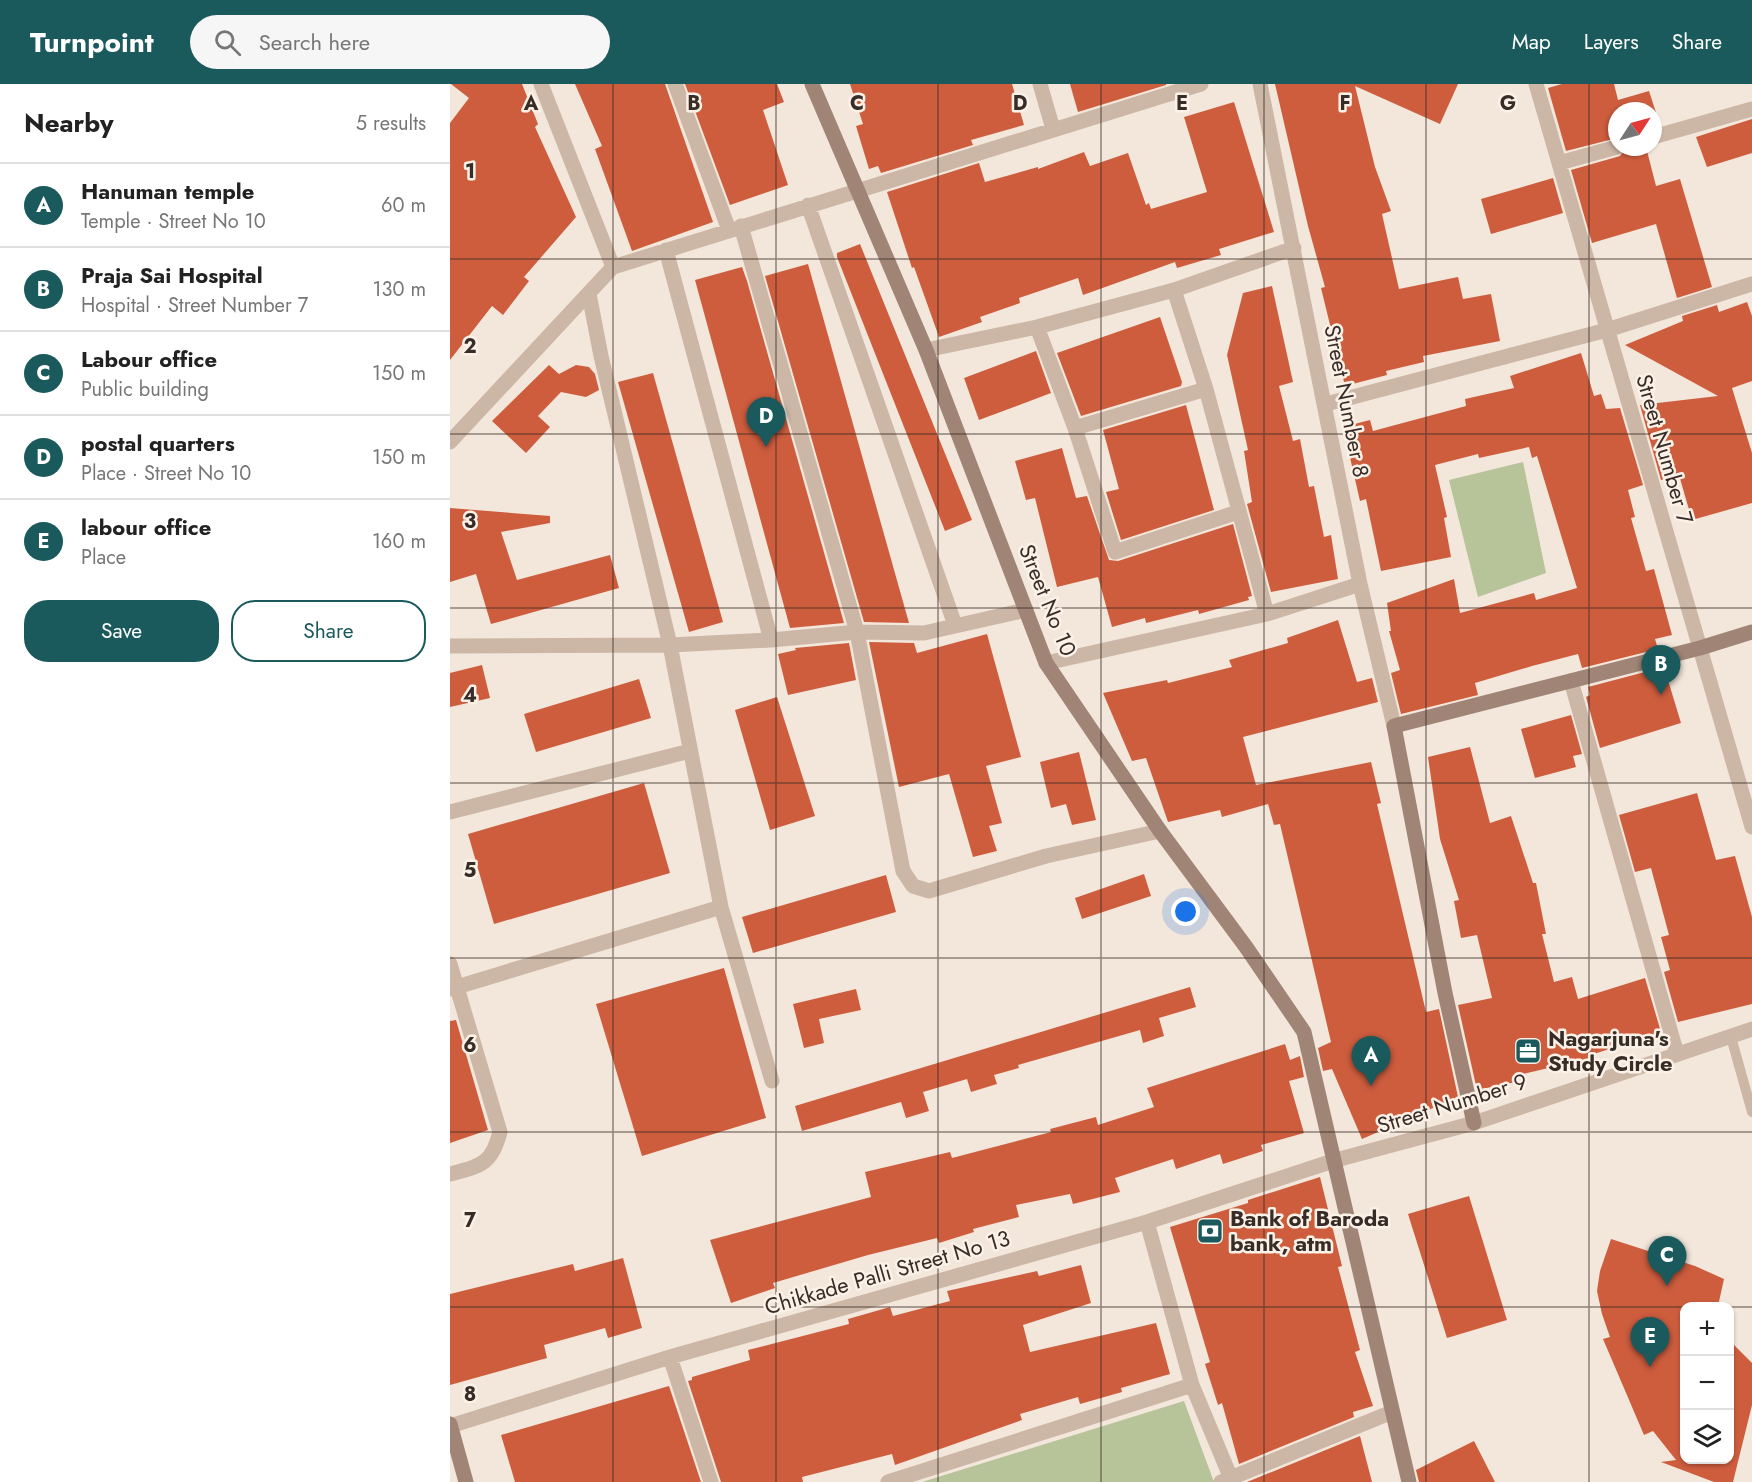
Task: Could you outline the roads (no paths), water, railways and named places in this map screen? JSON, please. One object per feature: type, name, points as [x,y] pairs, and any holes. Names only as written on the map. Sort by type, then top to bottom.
[{"type":"street","points":[[541,84],[613,267]]},
{"type":"street","points":[[675,84],[735,228],[857,632],[903,871],[913,886],[929,891],[1046,856],[1160,831]]},
{"type":"street","name":"Street No 10","points":[[812,84],[926,350],[1047,663],[1160,831],[1246,946],[1304,1032],[1336,1160],[1409,1482]]},
{"type":"street","points":[[1040,84],[1053,129]]},
{"type":"street","points":[[450,442],[613,267],[1201,84]]},
{"type":"street","name":"Street Number 8","points":[[1260,84],[1360,584],[1394,726]]},
{"type":"street","name":"Street Number 7","points":[[1536,84],[1752,827]]},
{"type":"street","points":[[1662,134],[1752,109]]},
{"type":"street","points":[[1559,163],[1608,149]]},
{"type":"street","points":[[808,205],[955,625]]},
{"type":"street","points":[[926,350],[1037,327],[1174,290],[1294,248]]},
{"type":"street","points":[[666,250],[771,640]]},
{"type":"street","points":[[1326,405],[1607,330],[1752,284]]},
{"type":"street","points":[[1174,290],[1206,389],[1267,614]]},
{"type":"street","points":[[589,294],[601,356],[670,645],[721,907],[772,1081]]},
{"type":"street","points":[[1037,327],[1075,428],[1115,552],[1238,512]]},
{"type":"street","points":[[1075,428],[1206,389]]},
{"type":"street","points":[[1047,663],[1267,614],[1360,584]]},
{"type":"street","points":[[450,646],[670,645],[771,640],[857,632],[924,633],[1026,610]]},
{"type":"street","points":[[1474,1123],[1445,993],[1394,726],[1700,648],[1752,632]]},
{"type":"street","points":[[1571,681],[1677,1054]]},
{"type":"street","points":[[450,812],[690,752]]},
{"type":"street","points":[[453,988],[721,907]]},
{"type":"street","points":[[450,964],[453,988],[500,1132],[495,1153],[478,1167],[450,1174]]},
{"type":"street","name":"Street Number 9","points":[[1336,1160],[1474,1123],[1752,1029]]},
{"type":"street","name":"Chikkade Palli Street No 13","points":[[450,1425],[670,1358],[1147,1222],[1336,1160]]},
{"type":"street","points":[[1147,1222],[1192,1384],[1226,1479],[1392,1412]]},
{"type":"street","points":[[670,1358],[711,1482]]},
{"type":"street","points":[[895,1481],[1192,1384]]},
{"type":"street","points":[[450,1425],[466,1482]]},
{"type":"lane","points":[[1731,1036],[1752,1112]]},
{"type":"place","name":"postal quarters","points":[[766,447]]},
{"type":"place","name":"Praja Sai Hospital","points":[[1661,695]]},
{"type":"place","name":"Nagarjuna's Study Circle","points":[[1528,1051]]},
{"type":"place","name":"Hanuman temple","points":[[1371,1086]]},
{"type":"place","name":"Bank of Baroda bank, atm","points":[[1210,1231]]},
{"type":"place","name":"Labour office","points":[[1667,1286]]},
{"type":"place","name":"labour office","points":[[1650,1367]]}]
